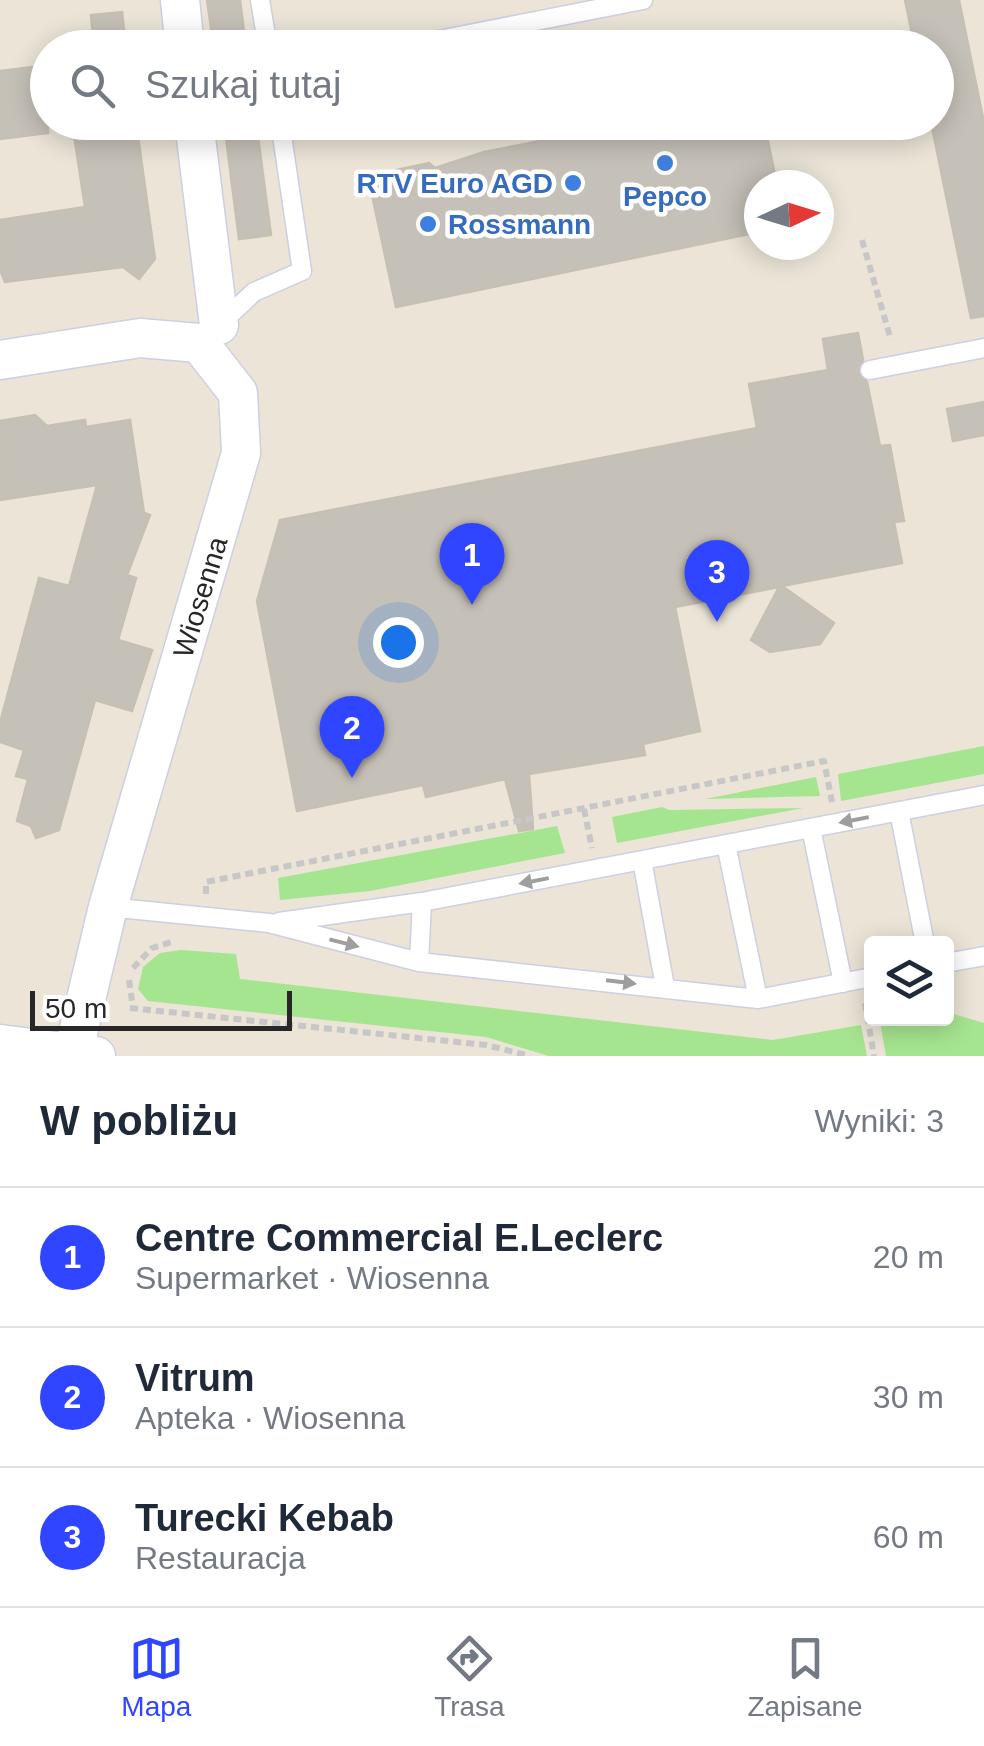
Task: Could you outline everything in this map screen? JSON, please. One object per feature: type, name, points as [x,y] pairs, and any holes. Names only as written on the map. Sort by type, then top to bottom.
[{"type":"street","points":[[180,0],[183,30]]},
{"type":"street","points":[[0,360],[140,338],[209,334],[195,140]]},
{"type":"street","name":"Wiosenna","points":[[84,1055],[86,1004],[108,907],[241,453],[238,394],[209,334]]},
{"type":"street","points":[[0,1044],[84,1055]]},
{"type":"lane","points":[[260,0],[265,30]]},
{"type":"lane","points":[[490,30],[642,0]]},
{"type":"lane","points":[[209,334],[254,292],[302,271],[283,140]]},
{"type":"lane","points":[[870,370],[984,348]]},
{"type":"lane","points":[[268,924],[422,902],[984,796]]},
{"type":"lane","points":[[899,812],[923,936]]},
{"type":"lane","points":[[811,828],[842,983]]},
{"type":"lane","points":[[726,844],[758,999]]},
{"type":"lane","points":[[642,860],[665,987]]},
{"type":"lane","points":[[419,962],[422,902]]},
{"type":"lane","points":[[108,907],[268,924],[419,962],[758,999],[864,979]]},
{"type":"lane","points":[[954,962],[984,956]]},
{"type":"path","points":[[862,240],[898,364]]},
{"type":"path","points":[[132,1008],[128,982],[135,964],[152,948],[176,941],[206,941],[206,882],[824,761],[832,802]]},
{"type":"path","points":[[584,809],[592,848]]},
{"type":"path","points":[[86,1004],[486,1045],[530,1056]]},
{"type":"path","points":[[869,1026],[874,1056]]},
{"type":"green space","points":[[984,746],[984,774],[841,801],[838,774]]},
{"type":"green space","points":[[816,777],[820,796],[705,799]]},
{"type":"green space","points":[[662,807],[803,808],[617,843],[612,817]]},
{"type":"green space","points":[[557,826],[565,853],[370,891],[280,900],[278,878]]},
{"type":"green space","points":[[181,950],[236,954],[240,979],[773,1040],[861,1025],[867,1056],[549,1056],[486,1037],[148,1001],[138,989],[143,967],[160,953]]},
{"type":"green space","points":[[954,1014],[984,1023],[984,1056],[886,1056],[881,1026],[954,1026]]},
{"type":"building","points":[[207,0],[240,0],[244,30],[211,30]]},
{"type":"building","points":[[905,0],[959,0],[984,123],[984,316],[971,318],[935,140],[954,140],[954,30],[911,30]]},
{"type":"building","points":[[122,12],[124,30],[92,30],[91,15]]},
{"type":"building","points":[[30,67],[30,135],[0,139],[0,71]]},
{"type":"building","points":[[75,140],[138,140],[155,259],[139,279],[123,267],[5,282],[0,270],[0,220],[85,207]]},
{"type":"building","points":[[226,140],[258,140],[271,235],[239,239]]},
{"type":"building","points":[[545,140],[768,140],[774,170],[744,170],[744,235],[396,307],[368,176],[429,163],[435,168],[484,152]]},
{"type":"building","points":[[858,333],[863,360],[858,373],[867,382],[880,446],[890,445],[904,521],[894,522],[902,563],[782,586],[834,623],[820,644],[770,652],[751,640],[779,587],[675,607],[700,731],[643,744],[645,755],[529,774],[533,829],[519,831],[505,779],[426,797],[423,785],[297,811],[257,601],[280,520],[757,428],[749,384],[828,370],[823,339]]},
{"type":"building","points":[[984,402],[984,435],[953,441],[947,409]]},
{"type":"building","points":[[35,415],[47,426],[85,420],[86,427],[130,420],[144,513],[150,515],[127,575],[136,578],[118,640],[152,650],[132,711],[95,700],[59,830],[36,838],[31,826],[17,821],[28,779],[16,776],[24,750],[0,742],[0,723],[39,578],[69,586],[97,485],[0,500],[0,421]]},
{"type":"place","name":"Pepco","points":[[665,163]]},
{"type":"place","name":"RTV Euro AGD","points":[[573,183]]},
{"type":"place","name":"Rossmann","points":[[428,224]]},
{"type":"place","name":"Centre Commercial E.Leclerc","points":[[472,605]]},
{"type":"place","name":"Turecki Kebab","points":[[717,622]]},
{"type":"place","name":"Vitrum","points":[[352,778]]}]
